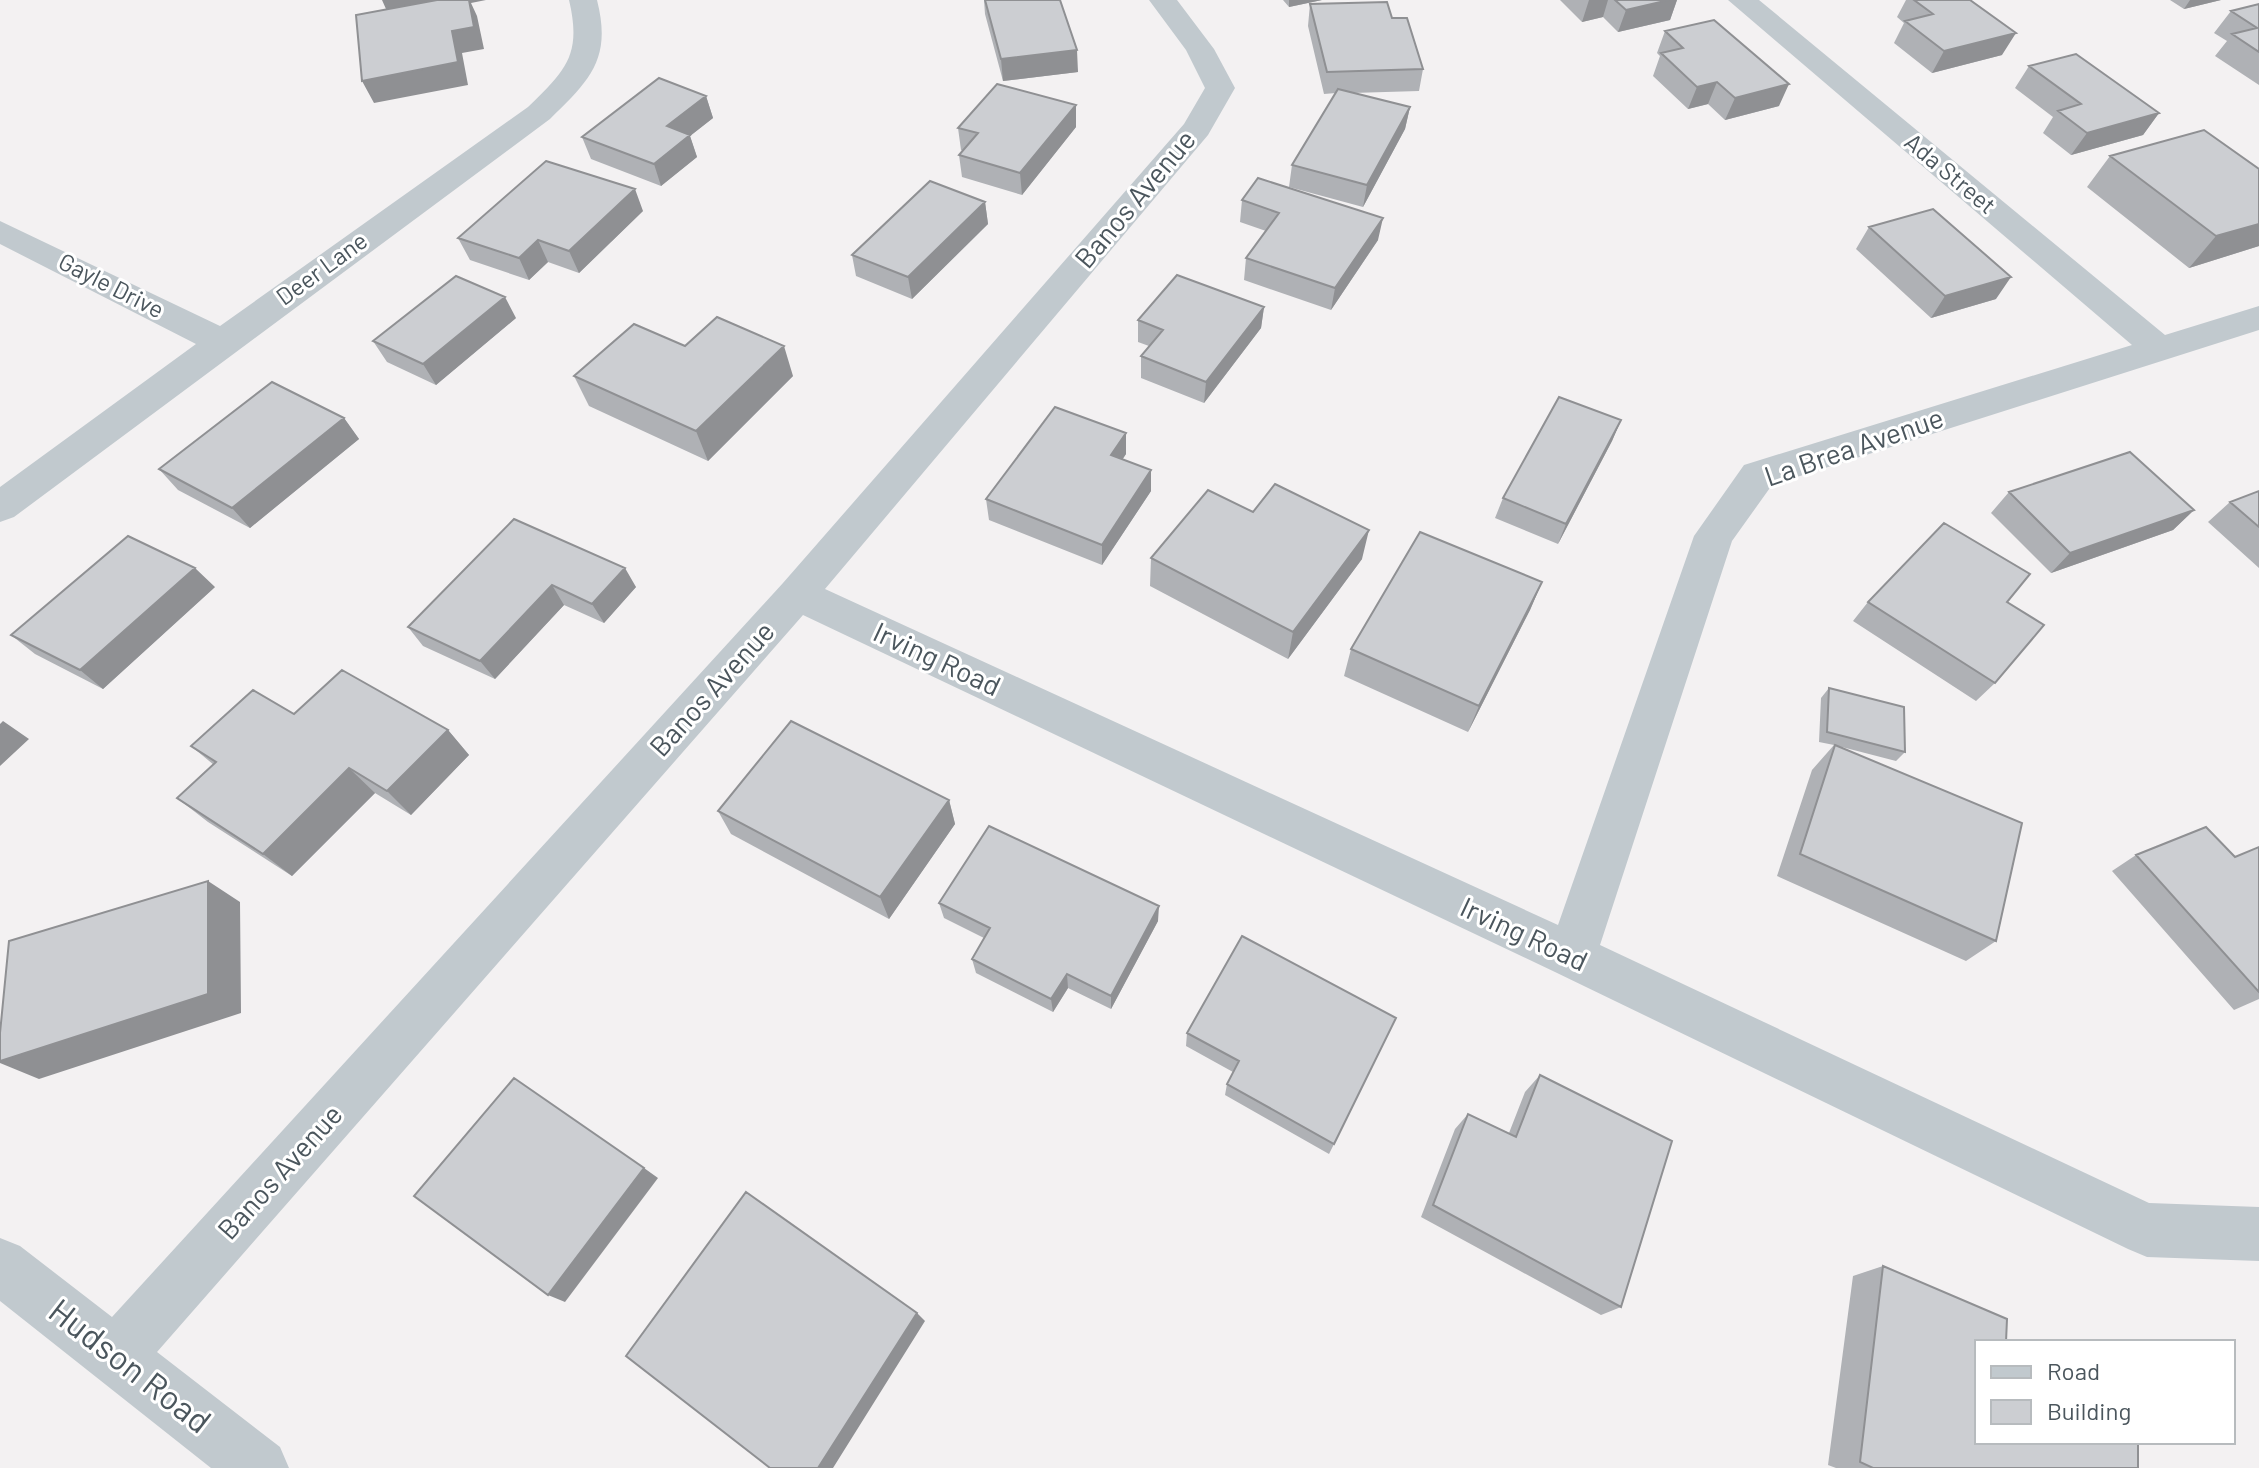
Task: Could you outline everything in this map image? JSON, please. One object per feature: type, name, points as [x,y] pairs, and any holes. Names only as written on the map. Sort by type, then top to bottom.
[{"type":"street","name":"Deer Lane","points":[[0,507],[539,113],[581,72],[591,27],[583,0]]},
{"type":"street","name":"Banos Avenue","points":[[117,1354],[797,594],[1197,128],[1220,88],[1200,49],[1163,0]]},
{"type":"street","name":"Ada Street","points":[[1742,0],[2158,348]]},
{"type":"street","name":"Gayle Drive","points":[[0,231],[222,342]]},
{"type":"street","name":"La Brea Avenue","points":[[1572,956],[1714,536],[1758,475],[2259,318]]},
{"type":"street","name":"Irving Road","points":[[797,594],[1572,956],[2147,1230],[2259,1234]]},
{"type":"street","name":"Hudson Road","points":[[0,1266],[117,1354],[259,1468]]},
{"type":"building","points":[[437,0],[469,0],[474,27],[452,31],[458,62],[362,81],[356,15]]},
{"type":"building","points":[[985,0],[1060,0],[1077,50],[1001,59]]},
{"type":"building","points":[[1615,0],[1669,0],[1626,10]]},
{"type":"building","points":[[1914,0],[1970,0],[2016,33],[1944,51],[1905,21],[1933,14]]},
{"type":"building","points":[[1387,2],[1392,18],[1407,18],[1423,69],[1327,72],[1310,4]]},
{"type":"building","points":[[2259,4],[2259,52],[2232,34],[2257,28],[2231,11]]},
{"type":"building","points":[[1714,20],[1789,84],[1735,98],[1717,82],[1697,87],[1661,53],[1683,48],[1665,31]]},
{"type":"building","points":[[2076,54],[2159,113],[2087,133],[2058,111],[2081,104],[2029,66]]},
{"type":"building","points":[[659,78],[706,96],[667,126],[690,135],[654,164],[582,137]]},
{"type":"building","points":[[997,84],[1076,105],[1020,173],[959,155],[978,133],[958,128]]},
{"type":"building","points":[[1338,89],[1410,107],[1367,185],[1292,165]]},
{"type":"building","points":[[2204,130],[2259,169],[2259,224],[2216,236],[2110,156]]},
{"type":"building","points":[[546,161],[635,189],[569,251],[538,240],[519,258],[458,238]]},
{"type":"building","points":[[1258,178],[1383,218],[1335,288],[1246,258],[1279,213],[1242,200]]},
{"type":"building","points":[[930,181],[985,202],[908,277],[852,255]]},
{"type":"building","points":[[1933,209],[2011,277],[1945,296],[1869,227]]},
{"type":"building","points":[[1177,275],[1264,307],[1206,382],[1141,356],[1163,330],[1138,320]]},
{"type":"building","points":[[456,276],[505,297],[423,364],[373,341]]},
{"type":"building","points":[[717,317],[784,346],[696,431],[574,376],[634,324],[685,346]]},
{"type":"building","points":[[272,382],[344,418],[232,508],[159,469]]},
{"type":"building","points":[[1559,397],[1621,420],[1566,524],[1503,498]]},
{"type":"building","points":[[1055,407],[1126,433],[1111,455],[1151,470],[1102,545],[986,499]]},
{"type":"building","points":[[2130,452],[2194,510],[2070,553],[2009,492]]},
{"type":"building","points":[[1275,484],[1369,530],[1293,632],[1151,558],[1208,490],[1253,512]]},
{"type":"building","points":[[2259,491],[2259,527],[2230,502]]},
{"type":"building","points":[[514,519],[625,568],[592,604],[552,585],[480,661],[408,627]]},
{"type":"building","points":[[1944,523],[2030,574],[2007,602],[2044,625],[1995,683],[1868,602]]},
{"type":"building","points":[[1420,532],[1542,582],[1479,706],[1351,649]]},
{"type":"building","points":[[128,536],[195,568],[80,670],[11,635]]},
{"type":"building","points":[[342,670],[448,730],[387,791],[349,768],[263,854],[177,798],[216,762],[191,746],[253,690],[294,714]]},
{"type":"building","points":[[1829,688],[1904,707],[1905,752],[1827,732]]},
{"type":"building","points":[[791,721],[949,800],[880,897],[718,811]]},
{"type":"building","points":[[1835,745],[2022,823],[1996,941],[1800,854]]},
{"type":"building","points":[[989,826],[1159,906],[1111,996],[1067,974],[1051,999],[972,959],[990,928],[939,903]]},
{"type":"building","points":[[2206,827],[2235,857],[2259,847],[2259,992],[2136,855]]},
{"type":"building","points":[[208,881],[208,994],[0,1061],[9,941]]},
{"type":"building","points":[[1242,936],[1396,1018],[1334,1144],[1227,1084],[1239,1061],[1187,1033]]},
{"type":"building","points":[[1540,1075],[1672,1141],[1621,1307],[1433,1205],[1468,1114],[1516,1137]]},
{"type":"building","points":[[514,1078],[644,1168],[548,1295],[414,1196]]},
{"type":"building","points":[[746,1192],[917,1313],[818,1468],[770,1468],[626,1356]]},
{"type":"building","points":[[1883,1266],[2007,1319],[2006,1340],[1975,1340],[1975,1444],[2138,1444],[2138,1468],[1873,1468],[1860,1462]]}]
